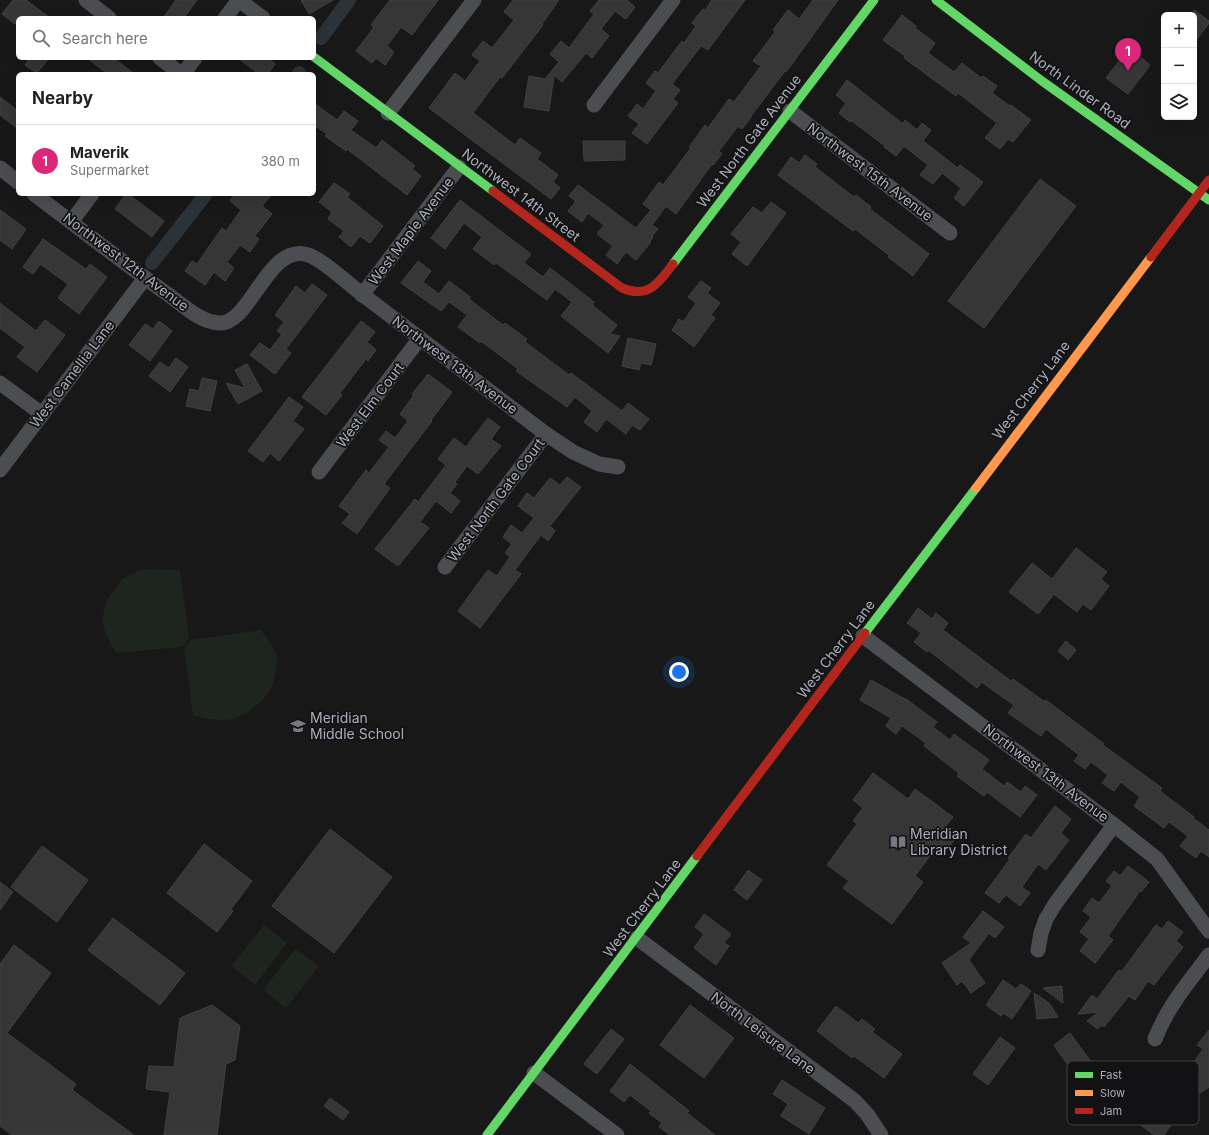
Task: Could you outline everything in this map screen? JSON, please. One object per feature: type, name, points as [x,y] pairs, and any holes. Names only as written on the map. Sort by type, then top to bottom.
[{"type":"main road","name":"West North Gate Avenue","points":[[640,293],[651,288],[661,280],[874,0]]},
{"type":"main road","name":"North Linder Road","points":[[936,0],[1042,81],[1209,200]]},
{"type":"main road","name":"Northwest 14th Street","points":[[316,59],[622,288],[631,292],[640,293]]},
{"type":"main road","name":"West Cherry Lane","points":[[487,1135],[1209,180]]},
{"type":"street","points":[[86,0],[106,16]]},
{"type":"street","points":[[227,16],[239,0],[260,16]]},
{"type":"street","points":[[388,113],[474,0]]},
{"type":"street","points":[[594,105],[673,0]]},
{"type":"street","points":[[163,60],[179,72]]},
{"type":"street","points":[[184,72],[193,60]]},
{"type":"street","name":"Northwest 15th Avenue","points":[[790,111],[950,233]]},
{"type":"street","name":"West Maple Avenue","points":[[362,295],[459,167]]},
{"type":"street","points":[[0,168],[16,180]]},
{"type":"street","name":"Northwest 12th Avenue","points":[[37,196],[145,278],[199,316],[209,321],[221,324]]},
{"type":"street","points":[[71,222],[90,196]]},
{"type":"street","name":"Northwest 13th Avenue","points":[[221,324],[240,312],[276,265],[285,257],[296,253],[307,255],[317,259],[362,295],[572,452],[599,464],[618,467]]},
{"type":"street","name":"West Camellia Lane","points":[[0,470],[145,278]]},
{"type":"street","name":"West Elm Court","points":[[319,472],[420,338]]},
{"type":"street","points":[[0,383],[42,414]]},
{"type":"street","name":"West North Gate Court","points":[[445,567],[546,434]]},
{"type":"street","name":"Northwest 13th Avenue","points":[[863,636],[1157,859],[1209,930]]},
{"type":"street","points":[[1038,950],[1041,933],[1054,904],[1114,825]]},
{"type":"street","name":"North Leisure Lane","points":[[637,938],[854,1101],[867,1114],[882,1135]]},
{"type":"street","points":[[1155,1039],[1168,1010],[1209,955]]},
{"type":"street","points":[[534,1073],[617,1135]]},
{"type":"shaded area","points":[[142,569],[180,570],[189,638],[182,647],[116,653],[106,635],[102,619],[107,600],[122,579]]},
{"type":"shaded area","points":[[261,630],[273,648],[277,660],[274,681],[266,696],[249,711],[235,718],[214,720],[193,715],[184,648],[191,640]]},
{"type":"shaded area","points":[[264,925],[287,943],[255,985],[231,966]]},
{"type":"shaded area","points":[[295,949],[319,966],[286,1008],[263,990]]},
{"type":"building","points":[[13,0],[26,0],[47,16],[16,16],[15,24],[2,14]]},
{"type":"building","points":[[176,0],[197,0],[185,16],[164,16]]},
{"type":"building","points":[[301,0],[333,0],[309,14]]},
{"type":"building","points":[[390,0],[438,0],[412,35],[401,27],[387,46],[394,52],[385,65],[376,58],[372,63],[356,51],[374,27],[371,25]]},
{"type":"building","points":[[513,0],[559,0],[542,24],[543,25],[502,78],[500,77],[473,113],[515,145],[520,138],[541,153],[537,159],[558,175],[553,182],[560,188],[551,199],[429,108],[455,73],[465,81],[480,61],[472,55],[483,41],[492,48],[514,20],[504,12]]},
{"type":"building","points":[[599,0],[627,0],[635,7],[626,19],[615,11],[601,29],[609,36],[592,58],[586,53],[562,82],[554,75],[549,111],[524,107],[529,76],[545,79],[559,62],[550,54],[561,41],[569,48],[594,14],[590,11]]},
{"type":"building","points":[[712,0],[745,0],[708,50],[701,46],[672,84],[680,90],[673,99],[678,103],[647,144],[632,133],[639,124],[628,116],[637,104],[643,109],[656,91],[646,83],[655,71],[658,73],[682,41],[684,43],[696,26],[692,23],[703,9],[705,10]]},
{"type":"building","points":[[813,0],[838,0],[795,60],[786,72],[785,71],[742,129],[738,126],[719,151],[722,154],[713,165],[712,164],[676,214],[666,206],[652,225],[658,229],[652,236],[651,242],[636,260],[626,252],[617,264],[606,255],[613,246],[597,234],[604,225],[588,213],[582,222],[568,211],[576,201],[569,196],[578,185],[636,228],[651,210],[643,204],[659,182],[663,185],[691,148],[689,147],[705,125],[708,128],[729,99],[734,102],[761,66],[753,61],[775,32],[773,30],[788,10],[799,19]]},
{"type":"building","points":[[1197,12],[1209,21],[1197,39]]},
{"type":"building","points":[[902,15],[916,26],[915,28],[935,43],[928,53],[954,72],[962,63],[981,78],[983,76],[997,86],[992,93],[1031,120],[1013,142],[1008,139],[1000,149],[985,138],[997,123],[958,93],[956,96],[904,58],[905,56],[883,40]]},
{"type":"building","points":[[1129,48],[1150,65],[1128,94],[1106,78]]},
{"type":"building","points":[[29,60],[47,60],[38,72],[25,65]]},
{"type":"building","points":[[90,60],[116,60],[132,72],[105,72]]},
{"type":"building","points":[[241,60],[270,60],[275,64],[269,72],[256,72]]},
{"type":"building","points":[[847,80],[903,124],[905,120],[917,130],[922,123],[931,130],[923,141],[958,168],[960,165],[983,182],[964,206],[954,198],[961,188],[942,173],[933,184],[920,175],[928,165],[904,146],[896,156],[852,121],[850,122],[839,113],[846,103],[836,95]]},
{"type":"building","points":[[0,97],[16,109],[16,127],[0,115]]},
{"type":"building","points":[[316,104],[337,120],[344,111],[358,121],[351,130],[376,148],[382,140],[415,166],[412,169],[421,176],[407,195],[347,149],[346,151],[325,136],[327,134],[316,126]]},
{"type":"building","points":[[583,141],[625,141],[625,160],[584,161]]},
{"type":"building","points":[[805,155],[817,164],[815,167],[854,197],[856,195],[871,207],[870,209],[929,254],[913,276],[888,257],[889,255],[855,229],[853,231],[778,175],[791,157],[799,163]]},
{"type":"building","points":[[1040,179],[1076,206],[984,328],[948,301]]},
{"type":"building","points":[[334,183],[350,194],[347,197],[383,226],[370,243],[360,236],[351,247],[339,237],[344,231],[328,219],[332,212],[319,202]]},
{"type":"building","points":[[125,196],[131,196],[164,221],[152,237],[115,209]]},
{"type":"building","points":[[234,196],[270,196],[262,206],[272,214],[255,236],[259,239],[250,252],[240,245],[227,262],[234,268],[225,281],[214,272],[205,285],[185,271],[192,261],[197,264],[222,228],[226,231],[241,210],[230,201]]},
{"type":"building","points":[[460,200],[531,254],[524,263],[543,277],[550,268],[594,302],[592,305],[617,325],[610,334],[620,336],[608,353],[561,316],[572,302],[555,289],[547,300],[496,263],[494,265],[473,249],[482,237],[464,223],[445,249],[431,238]]},
{"type":"building","points":[[771,202],[786,213],[747,266],[732,254],[741,242],[731,234],[753,207],[762,213]]},
{"type":"building","points":[[0,210],[26,229],[12,249],[0,240]]},
{"type":"building","points":[[43,239],[86,269],[90,264],[107,277],[79,314],[58,298],[68,284],[40,264],[33,274],[23,267]]},
{"type":"building","points":[[418,261],[431,271],[423,282],[439,294],[449,281],[470,297],[469,299],[503,325],[505,323],[527,339],[525,342],[569,375],[571,373],[622,411],[628,403],[649,419],[640,430],[632,425],[626,434],[606,419],[597,432],[584,422],[592,411],[575,397],[567,407],[516,371],[518,369],[481,341],[480,343],[458,327],[467,315],[449,302],[441,311],[401,283]]},
{"type":"building","points":[[701,281],[711,288],[707,293],[720,303],[711,315],[715,318],[694,347],[672,330],[679,319],[683,322],[696,303],[688,297]]},
{"type":"building","points":[[312,284],[327,295],[286,349],[291,353],[275,374],[250,355],[260,343],[270,350],[282,334],[277,331],[284,322],[275,315],[296,286],[305,293]]},
{"type":"building","points":[[0,303],[36,331],[45,320],[65,335],[37,372],[17,357],[25,347],[0,328]]},
{"type":"building","points":[[159,321],[172,331],[150,361],[129,345],[145,324],[153,329]]},
{"type":"building","points":[[361,321],[375,332],[367,342],[376,350],[368,361],[366,359],[340,393],[342,395],[326,415],[302,397]]},
{"type":"building","points":[[628,338],[656,344],[651,365],[641,363],[639,370],[622,366]]},
{"type":"building","points":[[176,358],[188,367],[170,392],[149,376],[160,362],[169,368]]},
{"type":"building","points":[[247,364],[262,391],[238,404],[226,383],[245,388],[235,370]]},
{"type":"building","points":[[428,374],[452,392],[384,484],[390,488],[357,534],[342,523],[350,514],[339,506],[366,470],[369,473],[389,447],[379,440],[386,431],[395,438],[408,421],[400,414],[414,395],[412,394]]},
{"type":"building","points":[[202,378],[217,381],[210,411],[186,406],[190,389],[199,391]]},
{"type":"building","points":[[289,397],[303,407],[293,421],[304,429],[279,461],[270,453],[263,462],[248,451]]},
{"type":"building","points":[[488,418],[500,427],[491,439],[501,446],[478,474],[467,466],[455,482],[457,484],[450,493],[460,501],[451,513],[436,501],[420,522],[429,528],[398,566],[375,549],[415,499],[418,502],[446,465],[438,459],[454,438],[466,447]]},
{"type":"building","points":[[567,477],[581,487],[550,526],[555,531],[548,541],[541,535],[515,570],[521,574],[480,628],[458,611],[488,570],[497,576],[510,557],[505,553],[512,544],[503,537],[511,525],[522,533],[534,518],[518,506],[527,493],[534,498],[550,478],[560,485]]},
{"type":"building","points":[[1076,548],[1107,572],[1101,579],[1109,586],[1091,610],[1083,604],[1077,612],[1054,594],[1038,614],[1009,592],[1032,563],[1052,579]]},
{"type":"building","points":[[918,608],[932,619],[936,613],[948,623],[943,630],[1011,681],[1013,679],[1045,702],[1046,700],[1104,744],[1103,745],[1162,788],[1160,791],[1209,830],[1209,857],[1201,851],[1196,858],[1180,846],[1188,836],[1169,822],[1164,828],[1134,806],[1140,797],[1121,782],[1114,791],[1102,783],[1108,775],[1091,762],[1085,769],[1074,761],[1079,755],[1046,729],[1041,736],[1008,713],[1014,705],[982,682],[977,688],[928,650],[927,652],[914,642],[921,633],[907,623]]},
{"type":"building","points":[[1066,641],[1076,650],[1068,660],[1058,651]]},
{"type":"building","points":[[871,680],[906,699],[937,722],[933,727],[950,740],[954,734],[989,760],[982,769],[1004,786],[1007,782],[1021,792],[1025,786],[1037,795],[1020,817],[987,792],[984,796],[957,776],[959,773],[924,746],[926,743],[902,726],[896,734],[886,726],[891,718],[860,700]]},
{"type":"building","name":"Meridian Library District","points":[[873,773],[908,799],[915,789],[953,817],[946,826],[958,835],[943,855],[935,849],[915,876],[923,882],[892,924],[843,888],[849,881],[827,865],[857,824],[853,821],[863,808],[853,800]]},
{"type":"building","points":[[1055,806],[1071,819],[1061,833],[1069,840],[1046,870],[1038,864],[1022,887],[1030,893],[1020,906],[1006,895],[999,903],[985,893],[1026,834],[1031,838]]},
{"type":"building","points":[[330,829],[392,877],[334,953],[272,906]]},
{"type":"building","points":[[204,844],[252,881],[231,909],[233,911],[217,932],[167,893]]},
{"type":"building","points":[[42,846],[88,880],[57,922],[11,887]]},
{"type":"building","points":[[1128,866],[1149,882],[1141,892],[1140,891],[1108,936],[1113,940],[1095,963],[1080,951],[1089,939],[1080,932],[1091,917],[1083,911],[1092,898],[1099,903],[1112,886],[1106,881],[1114,871],[1120,876]]},
{"type":"building","points":[[748,870],[762,880],[747,900],[734,890]]},
{"type":"building","points":[[0,882],[13,892],[0,910]]},
{"type":"building","points":[[983,911],[1004,927],[995,938],[989,933],[969,960],[985,983],[971,993],[962,981],[957,985],[942,963],[971,943],[963,937]]},
{"type":"building","points":[[704,914],[731,934],[724,943],[729,946],[716,965],[694,948],[704,934],[695,927]]},
{"type":"building","points":[[113,918],[185,973],[160,1005],[88,950]]},
{"type":"building","points":[[1168,921],[1183,932],[1176,941],[1183,947],[1154,985],[1148,981],[1135,1000],[1129,996],[1104,1027],[1101,1025],[1098,1029],[1087,1021],[1099,1012],[1078,1014],[1092,995],[1097,999],[1119,970],[1122,971],[1156,925],[1162,929]]},
{"type":"building","points":[[14,945],[51,973],[7,1033],[76,1084],[72,1090],[134,1135],[12,1135],[0,1126],[0,964]]},
{"type":"building","points":[[1003,980],[1016,989],[1021,984],[1031,991],[1012,1019],[1003,1013],[1001,1016],[986,1005]]},
{"type":"building","points":[[1062,986],[1063,1003],[1043,988]]},
{"type":"building","points":[[1034,993],[1049,1003],[1058,1017],[1037,1019]]},
{"type":"building","points":[[212,1005],[240,1026],[235,1060],[226,1064],[217,1135],[164,1135],[170,1092],[146,1089],[149,1066],[174,1067],[180,1018]]},
{"type":"building","points":[[690,1005],[734,1038],[704,1078],[660,1045]]},
{"type":"building","points":[[836,1006],[858,1023],[862,1019],[875,1029],[872,1032],[902,1054],[884,1078],[854,1056],[852,1058],[817,1031]]},
{"type":"building","points":[[611,1029],[624,1039],[597,1074],[584,1064]]},
{"type":"building","points":[[1209,1030],[1209,1087],[1199,1094],[1199,1061],[1195,1061],[1203,1049],[1197,1045]]},
{"type":"building","points":[[1070,1033],[1091,1061],[1067,1061],[1067,1064],[1054,1045]]},
{"type":"building","points":[[1000,1037],[1015,1048],[988,1085],[973,1074]]},
{"type":"building","points":[[630,1064],[689,1111],[687,1113],[715,1135],[670,1135],[659,1127],[662,1123],[649,1113],[651,1111],[630,1095],[624,1102],[610,1091]]},
{"type":"building","points":[[782,1080],[825,1108],[809,1134],[781,1116],[788,1104],[773,1094]]},
{"type":"building","points":[[330,1098],[349,1112],[343,1120],[324,1106]]},
{"type":"building","points":[[1141,1125],[1171,1125],[1164,1135],[1154,1135]]},
{"type":"waterway","points":[[321,38],[349,0]]},
{"type":"waterway","points":[[152,263],[204,196]]},
{"type":"traffic: fast","points":[[673,264],[874,0]]},
{"type":"traffic: fast","points":[[936,0],[1042,81],[1209,200]]},
{"type":"traffic: fast","points":[[316,58],[493,191]]},
{"type":"traffic: fast","points":[[865,633],[976,488]]},
{"type":"traffic: fast","points":[[487,1135],[697,856]]},
{"type":"traffic: slow","points":[[976,488],[1151,257]]},
{"type":"traffic: jam","points":[[1151,257],[1209,180]]},
{"type":"traffic: jam","points":[[493,191],[622,288],[639,292],[646,290],[658,283],[673,264]]},
{"type":"traffic: jam","points":[[697,856],[865,633]]},
{"type":"place","name":"Maverik","points":[[1128,71]]},
{"type":"place","name":"Meridian Middle School","points":[[298,726]]},
{"type":"place","name":"Meridian Library District","points":[[898,842]]}]
